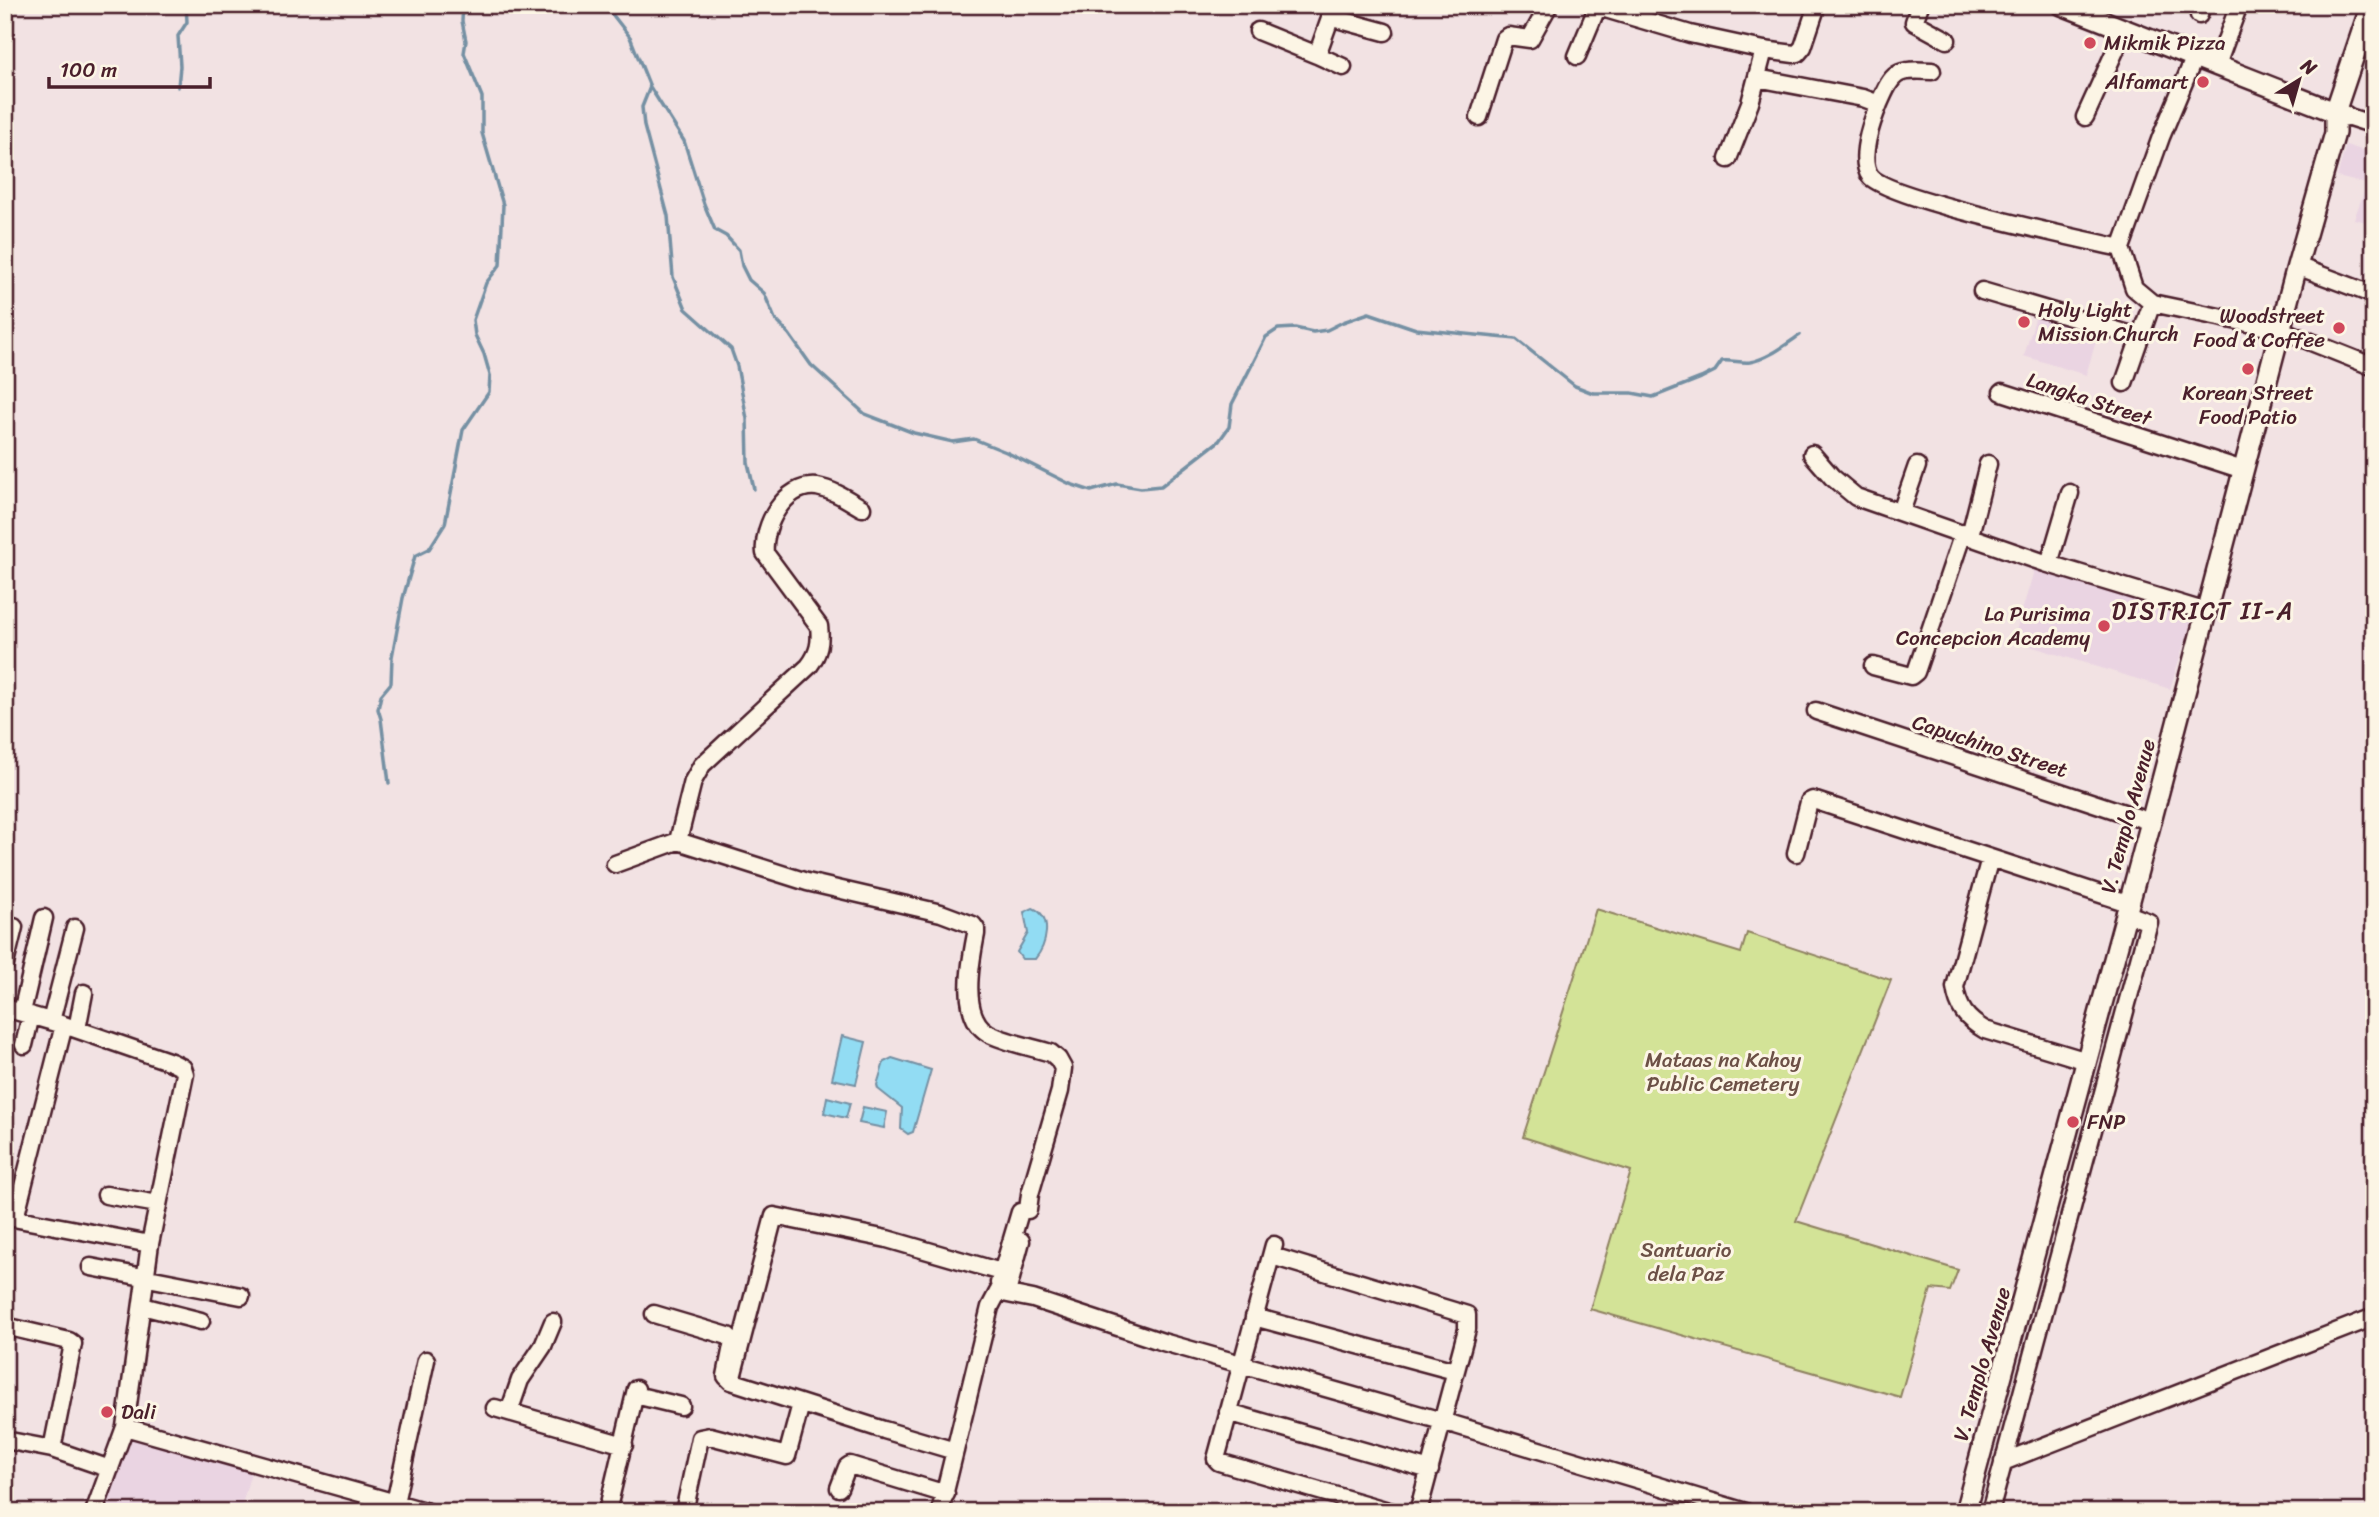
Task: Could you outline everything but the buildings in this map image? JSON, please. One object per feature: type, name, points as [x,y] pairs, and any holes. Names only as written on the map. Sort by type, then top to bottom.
[{"type":"main road","points":[[2062,5],[2104,13],[2125,29],[2217,65],[2339,120]]},
{"type":"main road","name":"V. Templo Avenue","points":[[1965,1512],[2297,266],[2371,13]]},
{"type":"main road","name":"V. Templo Avenue","points":[[2339,120],[2374,38]]},
{"type":"street","points":[[1479,117],[1504,39],[1508,36],[1530,39],[1549,5]]},
{"type":"street","points":[[1577,56],[1598,7],[1653,25],[1764,50],[1794,54],[1800,51],[1816,5]]},
{"type":"street","points":[[1920,5],[1913,18],[1914,22],[1947,40]]},
{"type":"street","points":[[1317,55],[1332,11],[1385,32]]},
{"type":"street","points":[[2217,65],[2236,13]]},
{"type":"street","points":[[2085,117],[2125,29]]},
{"type":"street","points":[[1258,31],[1343,67]]},
{"type":"street","points":[[1728,159],[1738,137],[1764,50]]},
{"type":"street","points":[[2195,56],[2161,137],[2121,248],[2134,288],[2152,303],[2281,330],[2374,367]]},
{"type":"street","points":[[1932,71],[1915,70],[1894,75],[1888,81],[1870,128],[1866,154],[1867,170],[1876,181],[1886,187],[1968,212],[2121,248]]},
{"type":"street","points":[[1757,78],[1863,98],[1879,104]]},
{"type":"street","points":[[2339,120],[2374,125]]},
{"type":"street","points":[[2297,266],[2374,295]]},
{"type":"street","points":[[1982,291],[2139,337]]},
{"type":"street","points":[[2124,383],[2152,303]]},
{"type":"street","name":"Langka Street","points":[[2002,392],[2243,470]]},
{"type":"street","points":[[1812,454],[1832,477],[1856,498],[2049,564],[2207,611]]},
{"type":"street","points":[[1873,666],[1911,676],[1916,672],[1966,534],[1988,464]]},
{"type":"street","points":[[1901,512],[1917,466]]},
{"type":"street","points":[[678,841],[693,781],[702,765],[817,656],[819,626],[765,553],[763,540],[776,510],[795,491],[814,487],[836,493],[862,508]]},
{"type":"street","points":[[2049,564],[2070,494]]},
{"type":"street","name":"Capuchino Street","points":[[1815,711],[2151,821]]},
{"type":"street","points":[[1796,853],[1809,802],[1813,800],[1990,858],[2127,908],[2149,922],[1990,1512]]},
{"type":"street","points":[[615,863],[678,841],[807,882],[941,913],[973,925],[976,934],[970,968],[970,999],[979,1027],[988,1034],[1051,1053],[1063,1068],[1060,1091],[1003,1292],[990,1307],[940,1512]]},
{"type":"street","points":[[1990,858],[1955,987],[1957,1001],[1972,1023],[1985,1030],[2087,1060]]},
{"type":"street","points":[[24,1045],[32,963],[44,918]]},
{"type":"street","points":[[5,964],[14,927]]},
{"type":"street","points":[[75,928],[64,1025],[10,1217],[150,1244]]},
{"type":"street","points":[[64,1025],[85,993]]},
{"type":"street","points":[[5,1008],[171,1062],[183,1068],[185,1074],[150,1244],[125,1427],[94,1512]]},
{"type":"street","points":[[106,1195],[158,1204]]},
{"type":"street","points":[[1003,1292],[1001,1272],[1026,1207]]},
{"type":"street","points":[[731,1381],[774,1216],[887,1239],[1001,1272]]},
{"type":"street","points":[[1392,1512],[1219,1462],[1215,1455],[1273,1251],[1464,1313],[1469,1318],[1418,1512]]},
{"type":"street","points":[[91,1267],[241,1296]]},
{"type":"street","points":[[1003,1292],[1242,1365],[1442,1421],[1746,1512]]},
{"type":"street","points":[[142,1306],[201,1321]]},
{"type":"street","points":[[654,1314],[728,1336],[733,1341],[726,1376],[731,1381],[955,1451]]},
{"type":"street","points":[[1254,1317],[1455,1371]]},
{"type":"street","points":[[2003,1462],[2374,1317]]},
{"type":"street","points":[[553,1322],[543,1346],[502,1410],[624,1445]]},
{"type":"street","points":[[5,1326],[69,1341],[72,1344],[52,1450]]},
{"type":"street","points":[[395,1503],[426,1360]]},
{"type":"street","points":[[607,1512],[635,1392],[681,1406]]},
{"type":"street","points":[[684,1512],[700,1438],[710,1436],[787,1456],[801,1404]]},
{"type":"street","points":[[1228,1412],[1430,1470]]},
{"type":"street","points":[[125,1427],[428,1512]]},
{"type":"street","points":[[5,1440],[52,1450],[110,1469]]},
{"type":"street","points":[[839,1488],[850,1465],[946,1494]]},
{"type":"shaded area","points":[[2346,145],[2374,154],[2374,224],[2354,219],[2367,184],[2337,177]]},
{"type":"shaded area","points":[[2037,312],[2099,331],[2086,375],[2024,356]]},
{"type":"shaded area","name":"La Purisima Concepcion Academy","points":[[2036,564],[2194,612],[2170,689],[2013,641]]},
{"type":"shaded area","points":[[129,1436],[252,1468],[240,1512],[111,1512],[101,1509]]},
{"type":"green space","name":"Mataas na Kahoy Public Cemetery","points":[[1596,909],[1741,953],[1747,933],[1891,980],[1796,1221],[1958,1270],[1950,1291],[1931,1289],[1900,1397],[1590,1309],[1631,1171],[1523,1137]]},
{"type":"water","points":[[1033,908],[1044,918],[1045,940],[1035,959],[1022,959],[1017,952],[1028,933],[1024,912]]},
{"type":"water","points":[[842,1036],[866,1042],[856,1084],[832,1079]]},
{"type":"water","points":[[892,1058],[931,1070],[913,1132],[908,1134],[901,1129],[902,1108],[878,1089],[877,1085],[884,1062]]},
{"type":"water","points":[[827,1097],[850,1103],[846,1118],[824,1113]]},
{"type":"water","points":[[863,1107],[887,1112],[884,1128],[859,1123]]},
{"type":"waterway","points":[[178,87],[178,36],[187,22],[186,5]]},
{"type":"waterway","points":[[389,783],[378,709],[381,695],[391,683],[392,657],[403,598],[415,556],[429,549],[445,524],[463,430],[489,392],[490,375],[475,335],[473,320],[486,283],[500,265],[503,205],[482,133],[482,97],[464,53],[466,41],[462,21],[463,5]]},
{"type":"waterway","points":[[605,5],[630,37],[650,87],[642,107],[644,126],[668,216],[673,277],[686,309],[731,349],[737,366],[747,419],[748,463],[754,489]]},
{"type":"waterway","points":[[650,87],[684,141],[715,230],[726,236],[739,250],[742,266],[749,280],[764,293],[775,319],[811,365],[865,414],[914,433],[953,442],[974,439],[1070,484],[1091,491],[1117,484],[1141,488],[1161,486],[1219,441],[1229,427],[1232,404],[1266,337],[1278,329],[1295,328],[1313,332],[1327,330],[1369,313],[1416,329],[1516,339],[1575,386],[1593,393],[1632,393],[1653,397],[1715,371],[1722,361],[1750,362],[1763,358],[1800,335]]},
{"type":"place","name":"Mikmik Pizza","points":[[2090,43]]},
{"type":"place","name":"Alfamart","points":[[2203,82]]},
{"type":"place","name":"Holy Light Mission Church","points":[[2024,322]]},
{"type":"place","name":"Woodstreet Food & Coffee","points":[[2339,328]]},
{"type":"place","name":"Korean Street Food Patio","points":[[2248,369]]},
{"type":"place","name":"La Purisima Concepcion Academy","points":[[2104,626]]},
{"type":"place","name":"FNP","points":[[2073,1122]]},
{"type":"place","name":"Dali","points":[[107,1412]]},
{"type":"district","name":"DISTRICT II-A","points":[[2203,611]]},
{"type":"park label","name":"Santuario dela Paz","points":[[1686,1262]]}]
